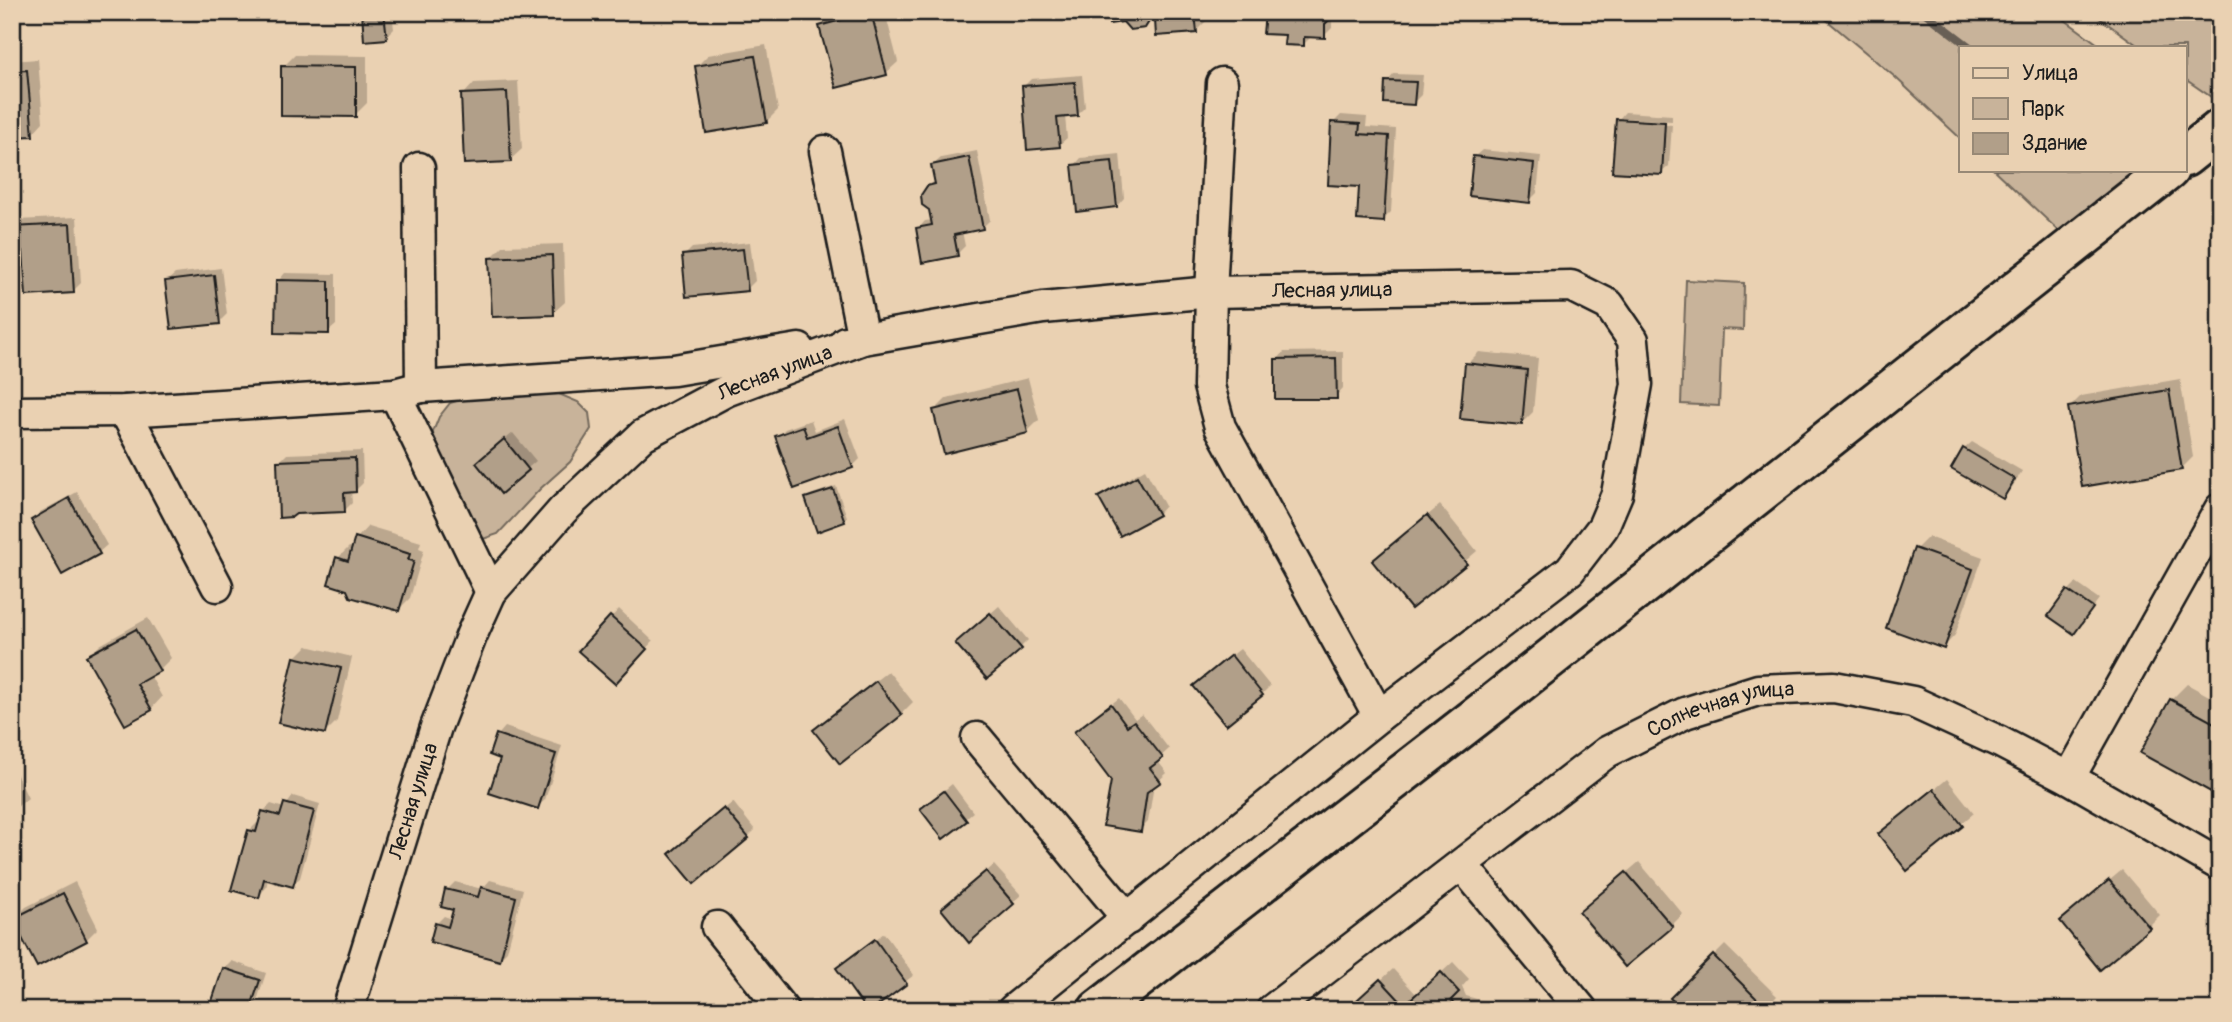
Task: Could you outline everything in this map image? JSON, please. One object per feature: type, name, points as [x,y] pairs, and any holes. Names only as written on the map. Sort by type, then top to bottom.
[{"type":"street","points":[[1013,1010],[1379,716],[1220,426],[1209,386],[1222,83]]},
{"type":"street","points":[[2186,156],[2220,129]]},
{"type":"street","points":[[12,412],[125,411],[674,370],[863,339],[825,151]]},
{"type":"street","points":[[419,168],[408,391],[491,592]]},
{"type":"street","points":[[1098,1010],[1490,706],[2166,172]]},
{"type":"street","name":"Лесная улица","points":[[348,1010],[436,727],[491,592],[563,510],[643,435],[726,391],[863,339],[1043,309],[1211,292],[1572,286],[1609,305],[1633,340],[1637,384],[1617,494],[1603,527],[1570,570],[1379,716]]},
{"type":"street","points":[[125,411],[217,586]]},
{"type":"street","points":[[2069,778],[2220,509]]},
{"type":"street","name":"Солнечная улица","points":[[1272,1010],[1607,752],[1685,713],[1758,690],[1834,687],[1913,702],[2000,742],[2069,778],[2220,865]]},
{"type":"street","points":[[977,738],[1128,919]]},
{"type":"street","points":[[1462,865],[1581,1010]]},
{"type":"street","points":[[717,927],[783,1010]]},
{"type":"green space","points":[[1817,12],[2054,12],[2101,46],[1959,46],[1959,137],[1895,77]]},
{"type":"green space","points":[[2091,12],[2220,12],[2220,103],[2186,80],[2186,46],[2139,46]]},
{"type":"green space","points":[[1996,172],[2137,172],[2061,233]]},
{"type":"green space","points":[[1686,280],[1744,283],[1743,330],[1722,329],[1719,406],[1681,404]]},
{"type":"green space","points":[[483,393],[559,394],[578,402],[589,413],[591,429],[570,462],[540,489],[498,534],[480,540],[434,453],[433,432],[439,417],[450,403]]},
{"type":"building","points":[[362,12],[384,12],[387,39],[364,41]]},
{"type":"building","points":[[871,12],[887,75],[836,88],[819,26]]},
{"type":"building","points":[[1108,12],[1195,12],[1197,33],[1156,36],[1155,20],[1150,20],[1145,28],[1130,30],[1123,22],[1109,24]]},
{"type":"building","points":[[1250,12],[1334,12],[1325,24],[1325,38],[1304,37],[1304,46],[1284,45],[1285,35],[1263,34],[1265,13]]},
{"type":"building","points":[[755,56],[767,123],[706,133],[695,66]]},
{"type":"building","points":[[281,66],[356,67],[356,117],[281,116]]},
{"type":"building","points":[[27,70],[33,136],[12,137],[12,71]]},
{"type":"building","points":[[1385,81],[1416,82],[1414,105],[1384,103]]},
{"type":"building","points":[[1075,82],[1078,116],[1057,118],[1060,147],[1027,150],[1022,86]]},
{"type":"building","points":[[507,92],[511,162],[464,164],[461,94]]},
{"type":"building","points":[[1616,119],[1665,122],[1662,175],[1612,172]]},
{"type":"building","points":[[1331,122],[1360,124],[1359,134],[1389,136],[1384,222],[1357,220],[1359,187],[1328,185]]},
{"type":"building","points":[[1473,156],[1534,163],[1530,203],[1469,196]]},
{"type":"building","points":[[969,157],[983,229],[954,235],[958,256],[922,263],[916,228],[932,225],[929,210],[922,205],[921,195],[927,186],[935,184],[931,165]]},
{"type":"building","points":[[1112,161],[1117,207],[1077,212],[1072,165]]},
{"type":"building","points":[[70,224],[74,293],[26,296],[23,251],[12,251],[12,227]]},
{"type":"building","points":[[743,249],[748,291],[686,297],[682,255]]},
{"type":"building","points":[[552,255],[554,315],[492,317],[489,258]]},
{"type":"building","points":[[214,275],[220,324],[171,329],[165,281]]},
{"type":"building","points":[[276,280],[329,281],[329,334],[275,333]]},
{"type":"building","points":[[1336,358],[1337,399],[1275,399],[1275,359]]},
{"type":"building","points":[[1465,363],[1527,370],[1522,425],[1460,419]]},
{"type":"building","points":[[1017,389],[1028,433],[944,454],[933,410]]},
{"type":"building","points":[[2169,390],[2182,470],[2082,487],[2068,407]]},
{"type":"building","points":[[803,426],[807,437],[838,426],[853,468],[794,489],[775,436]]},
{"type":"building","points":[[504,439],[529,470],[501,494],[476,463]]},
{"type":"building","points":[[1963,448],[2015,479],[2003,499],[1951,469]]},
{"type":"building","points":[[355,458],[356,492],[344,493],[345,512],[296,514],[279,518],[277,461]]},
{"type":"building","points":[[1137,476],[1159,515],[1120,536],[1098,497]]},
{"type":"building","points":[[833,489],[845,522],[817,532],[805,498]]},
{"type":"building","points":[[69,498],[100,554],[62,575],[31,520]]},
{"type":"building","points":[[1427,515],[1467,564],[1411,609],[1372,561]]},
{"type":"building","points":[[355,537],[410,554],[408,560],[414,561],[399,611],[350,597],[347,590],[328,584],[336,557],[348,561]]},
{"type":"building","points":[[1914,548],[1973,569],[1944,649],[1886,628]]},
{"type":"building","points":[[2067,590],[2093,608],[2074,634],[2048,616]]},
{"type":"building","points":[[990,613],[1022,649],[987,679],[955,643]]},
{"type":"building","points":[[610,616],[647,649],[615,684],[578,651]]},
{"type":"building","points":[[136,629],[160,671],[137,684],[152,710],[125,725],[86,656]]},
{"type":"building","points":[[1231,655],[1263,695],[1226,725],[1193,686]]},
{"type":"building","points":[[294,657],[341,668],[325,734],[278,723]]},
{"type":"building","points":[[876,681],[902,715],[840,764],[813,730]]},
{"type":"building","points":[[2170,699],[2220,726],[2220,797],[2140,753]]},
{"type":"building","points":[[1111,704],[1127,726],[1134,721],[1163,758],[1150,768],[1161,782],[1147,792],[1141,832],[1103,826],[1111,781],[1074,732]]},
{"type":"building","points":[[496,734],[556,754],[538,809],[489,793],[500,759],[489,755]]},
{"type":"building","points":[[1934,789],[1963,826],[1907,871],[1878,834]]},
{"type":"building","points":[[944,791],[967,821],[943,839],[920,809]]},
{"type":"building","points":[[284,803],[314,811],[293,887],[264,879],[259,898],[231,890],[248,830],[256,832],[262,811],[280,816]]},
{"type":"building","points":[[724,808],[749,838],[694,884],[669,854]]},
{"type":"building","points":[[986,871],[1014,904],[969,943],[941,909]]},
{"type":"building","points":[[1626,872],[1673,927],[1625,967],[1579,912]]},
{"type":"building","points":[[2109,880],[2150,928],[2100,970],[2060,921]]},
{"type":"building","points":[[481,887],[516,897],[500,961],[430,942],[435,923],[448,927],[453,910],[441,907],[445,889],[478,897]]},
{"type":"building","points":[[63,893],[87,941],[37,967],[12,919]]},
{"type":"building","points":[[875,939],[907,984],[872,1010],[866,1010],[836,968]]},
{"type":"building","points":[[1713,955],[1766,1010],[1682,1010],[1670,998]]},
{"type":"building","points":[[223,968],[260,980],[250,1010],[209,1010]]},
{"type":"building","points":[[1441,972],[1459,992],[1451,1000],[1455,1007],[1463,1010],[1346,1010],[1380,979],[1404,1005]]},
{"type":"waterway","points":[[1924,12],[1969,46]]}]
